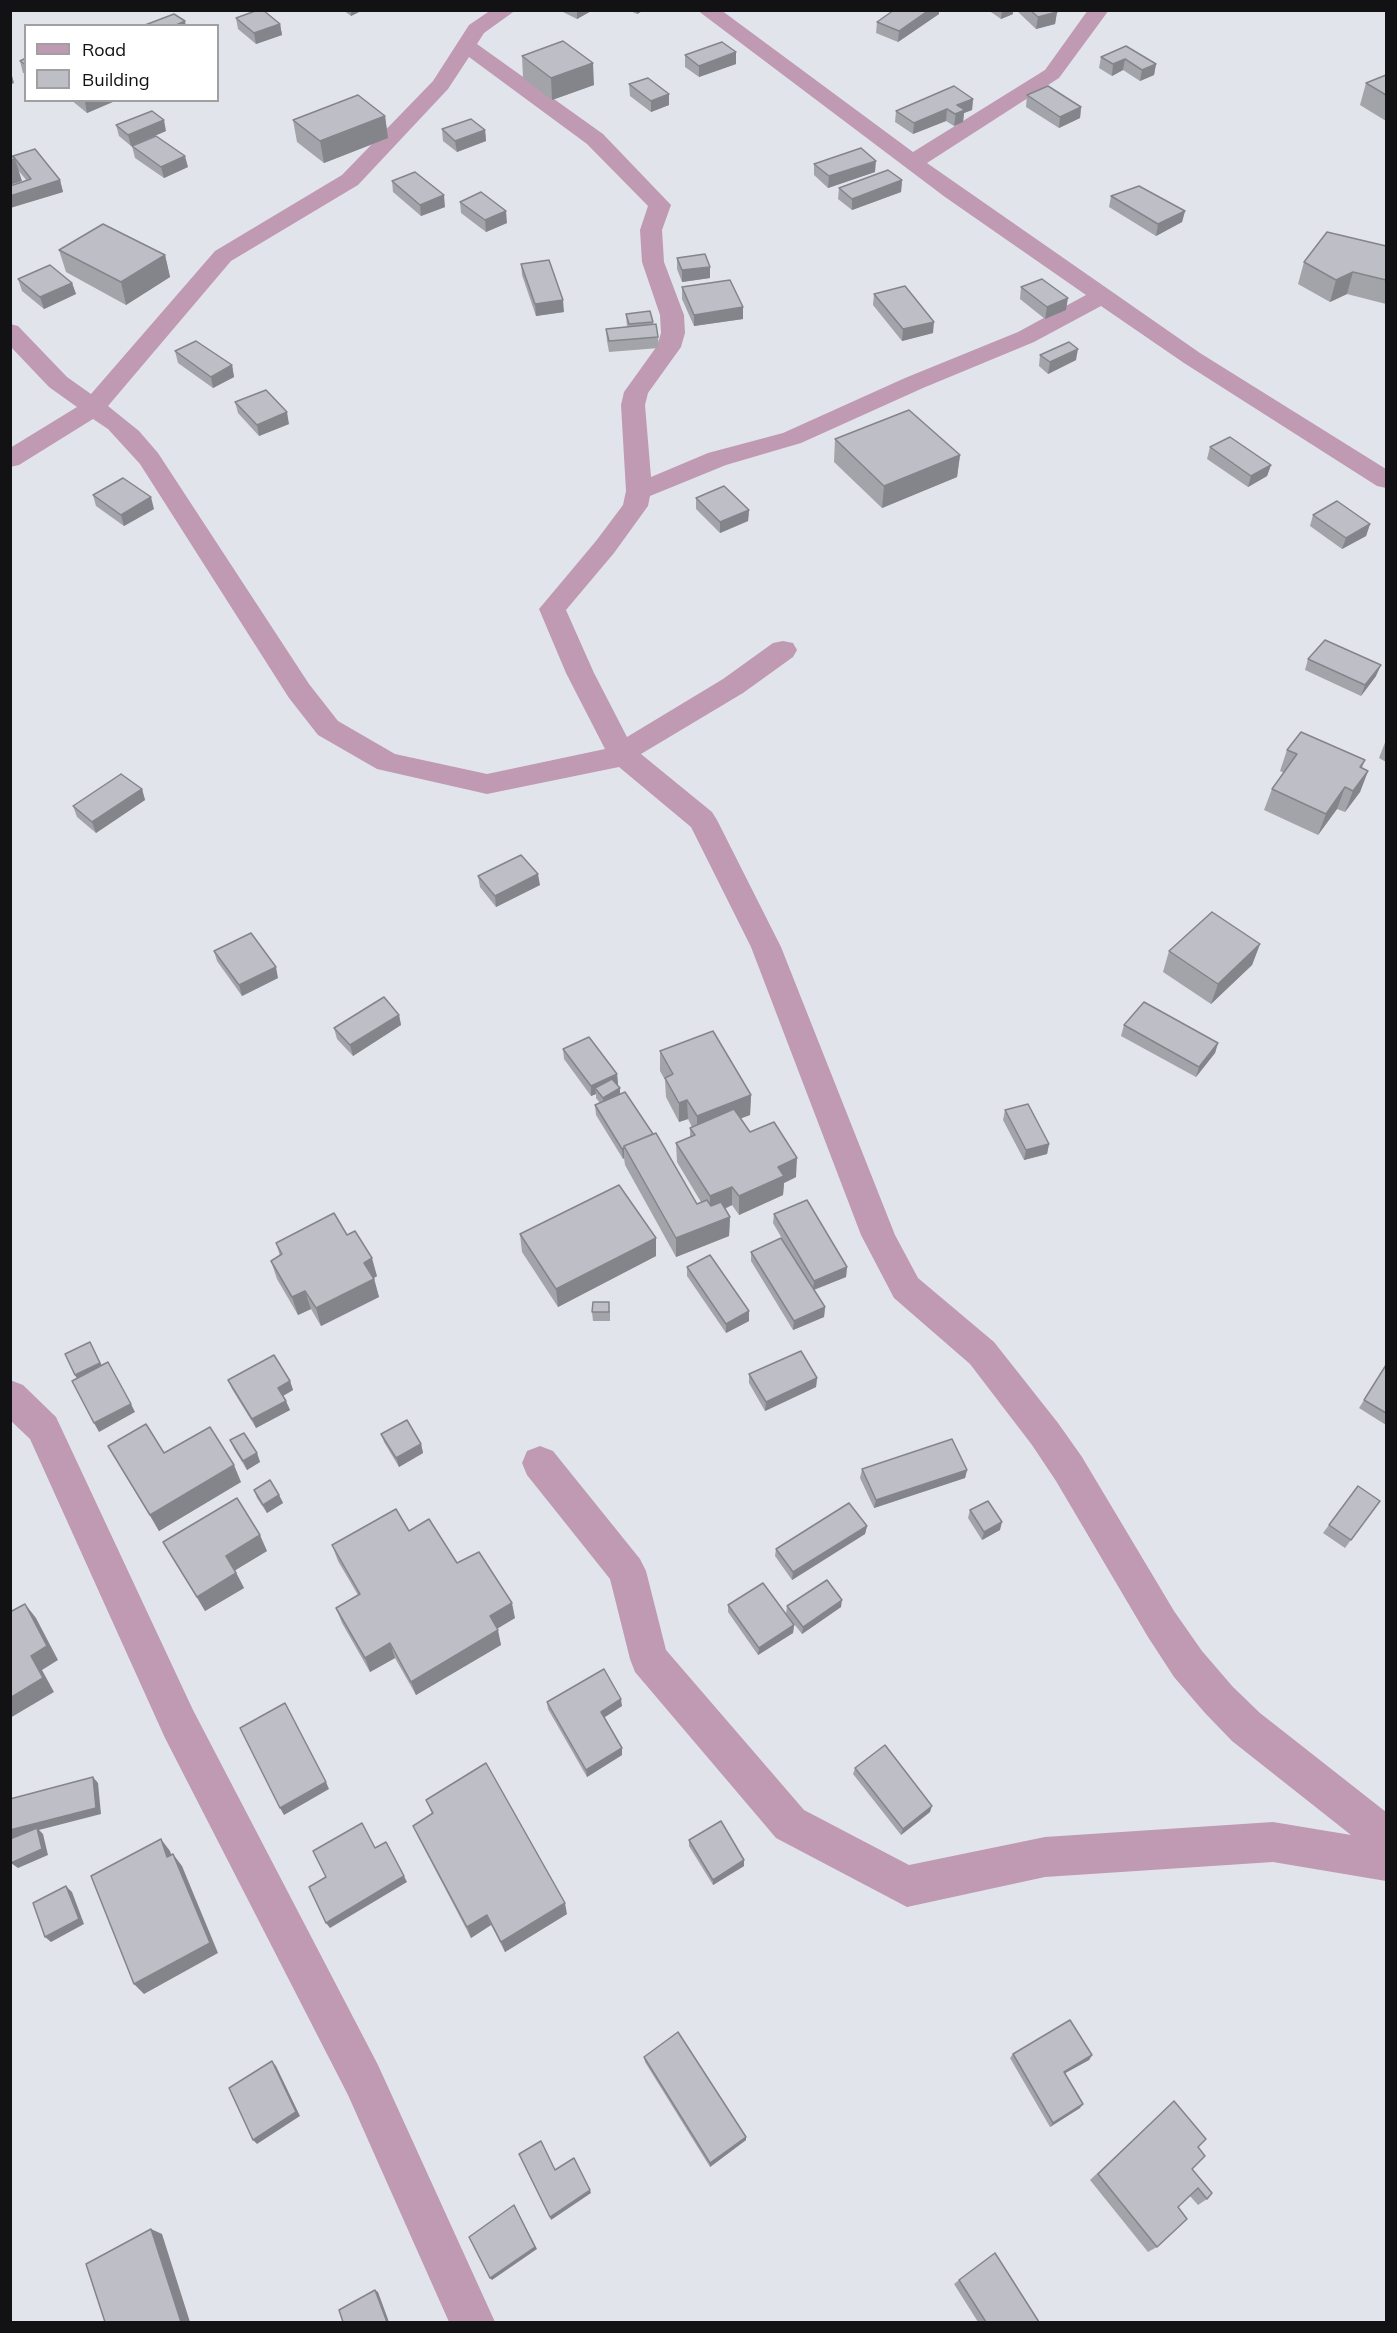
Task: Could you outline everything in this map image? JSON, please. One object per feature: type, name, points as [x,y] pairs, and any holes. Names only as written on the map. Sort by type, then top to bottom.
[{"type":"street","points":[[10,459],[93,408],[223,256],[350,180],[441,85],[476,29],[506,10]]},
{"type":"street","points":[[707,10],[913,162],[1102,296],[1192,358],[1386,480]]},
{"type":"street","points":[[913,162],[1052,74],[1099,10]]},
{"type":"street","points":[[466,45],[595,139],[660,205],[651,230],[653,262],[672,315],[674,333],[669,347],[636,392],[633,405],[639,491],[635,506],[605,547],[552,609],[579,673],[621,753],[702,820],[766,947],[878,1235],[906,1288],[982,1353],[1045,1434],[1069,1469],[1161,1624],[1188,1664],[1213,1693],[1246,1727],[1386,1837]]},
{"type":"street","points":[[639,491],[717,459],[792,438],[914,383],[1026,338],[1102,296]]},
{"type":"street","points":[[10,331],[58,382],[130,436],[149,459],[299,691],[328,728],[387,762],[487,784],[613,758],[733,686],[783,650]]},
{"type":"street","points":[[10,1396],[43,1428],[179,1724],[363,2080],[472,2322]]},
{"type":"street","points":[[540,1463],[627,1571],[649,1659],[790,1824],[908,1886],[1045,1857],[1274,1842],[1386,1861]]},
{"type":"building","points":[[263,10],[280,24],[254,33],[236,18]]},
{"type":"building","points":[[894,10],[929,10],[899,31],[877,22]]},
{"type":"building","points":[[1030,10],[1054,10],[1057,12],[1038,17]]},
{"type":"building","points":[[174,14],[185,21],[178,24],[148,24]]},
{"type":"building","points":[[563,41],[593,63],[551,78],[522,56]]},
{"type":"building","points":[[722,42],[736,52],[699,66],[685,55]]},
{"type":"building","points":[[1126,46],[1156,64],[1142,70],[1125,59],[1113,64],[1101,57]]},
{"type":"building","points":[[1386,75],[1386,95],[1366,83]]},
{"type":"building","points":[[648,78],[669,94],[651,101],[629,84]]},
{"type":"building","points":[[954,86],[973,99],[957,105],[965,110],[955,114],[947,109],[914,123],[896,111]]},
{"type":"building","points":[[1048,86],[1081,107],[1060,117],[1027,95]]},
{"type":"building","points":[[358,95],[385,116],[320,141],[293,120]]},
{"type":"building","points":[[152,111],[164,120],[128,135],[116,125]]},
{"type":"building","points":[[471,119],[485,130],[455,141],[442,129]]},
{"type":"building","points":[[156,136],[185,156],[161,167],[132,146]]},
{"type":"building","points":[[861,148],[876,161],[829,176],[814,164]]},
{"type":"building","points":[[35,149],[60,180],[10,196],[10,186],[31,179],[13,156]]},
{"type":"building","points":[[888,170],[902,180],[852,199],[839,188]]},
{"type":"building","points":[[415,172],[444,195],[420,205],[392,181]]},
{"type":"building","points":[[1139,186],[1185,211],[1158,224],[1111,196]]},
{"type":"building","points":[[481,192],[506,211],[485,220],[460,202]]},
{"type":"building","points":[[103,224],[165,255],[121,282],[59,250]]},
{"type":"building","points":[[1327,232],[1386,246],[1386,280],[1353,272],[1336,280],[1304,262]]},
{"type":"building","points":[[705,254],[710,267],[682,270],[677,258]]},
{"type":"building","points":[[549,260],[563,300],[535,304],[521,264]]},
{"type":"building","points":[[50,265],[72,283],[40,297],[18,279]]},
{"type":"building","points":[[1042,279],[1068,298],[1047,307],[1021,287]]},
{"type":"building","points":[[730,280],[743,307],[694,315],[682,287]]},
{"type":"building","points":[[905,286],[934,322],[903,329],[874,294]]},
{"type":"building","points":[[650,311],[653,322],[629,324],[626,314]]},
{"type":"building","points":[[656,324],[658,337],[609,341],[606,329]]},
{"type":"building","points":[[196,341],[232,365],[211,377],[175,351]]},
{"type":"building","points":[[1069,342],[1078,349],[1050,362],[1040,355]]},
{"type":"building","points":[[266,390],[287,412],[257,425],[235,402]]},
{"type":"building","points":[[909,410],[960,455],[884,486],[835,439]]},
{"type":"building","points":[[1230,437],[1271,465],[1251,476],[1210,447]]},
{"type":"building","points":[[123,478],[151,497],[121,515],[93,495]]},
{"type":"building","points":[[724,486],[749,510],[720,522],[696,498]]},
{"type":"building","points":[[1337,501],[1370,524],[1346,538],[1313,515]]},
{"type":"building","points":[[1325,640],[1381,665],[1365,685],[1308,659]]},
{"type":"building","points":[[1301,732],[1365,760],[1360,767],[1368,771],[1353,791],[1345,787],[1326,814],[1272,789],[1297,754],[1287,750]]},
{"type":"building","points":[[121,774],[142,789],[92,822],[73,806]]},
{"type":"building","points":[[521,855],[538,874],[495,896],[478,876]]},
{"type":"building","points":[[1212,912],[1260,944],[1218,984],[1169,951]]},
{"type":"building","points":[[251,933],[276,967],[239,985],[214,951]]},
{"type":"building","points":[[384,997],[399,1015],[350,1045],[334,1028]]},
{"type":"building","points":[[1144,1002],[1218,1043],[1199,1067],[1124,1025]]},
{"type":"building","points":[[713,1031],[751,1095],[697,1116],[687,1100],[679,1103],[665,1078],[673,1074],[660,1051]]},
{"type":"building","points":[[589,1037],[617,1074],[591,1086],[563,1049]]},
{"type":"building","points":[[612,1079],[620,1088],[603,1098],[595,1088]]},
{"type":"building","points":[[625,1092],[653,1134],[624,1146],[622,1149],[595,1105]]},
{"type":"building","points":[[1028,1104],[1049,1144],[1026,1150],[1005,1110]]},
{"type":"building","points":[[734,1109],[750,1132],[774,1122],[797,1158],[778,1167],[784,1176],[739,1196],[732,1187],[710,1196],[676,1143],[695,1135],[690,1128]]},
{"type":"building","points":[[656,1133],[697,1204],[707,1200],[711,1206],[721,1202],[730,1217],[676,1238],[624,1146]]},
{"type":"building","points":[[619,1185],[656,1238],[556,1289],[520,1234]]},
{"type":"building","points":[[807,1200],[847,1267],[814,1281],[774,1214]]},
{"type":"building","points":[[334,1213],[347,1235],[355,1231],[372,1258],[364,1263],[374,1279],[316,1308],[305,1291],[292,1297],[271,1261],[282,1254],[276,1243]]},
{"type":"building","points":[[781,1238],[825,1307],[794,1321],[751,1252]]},
{"type":"building","points":[[710,1255],[749,1311],[726,1324],[687,1267]]},
{"type":"building","points":[[593,1302],[609,1302],[609,1312],[592,1312]]},
{"type":"building","points":[[90,1342],[100,1363],[75,1375],[65,1354]]},
{"type":"building","points":[[801,1351],[817,1378],[766,1402],[749,1374]]},
{"type":"building","points":[[274,1355],[290,1381],[278,1388],[286,1401],[252,1419],[228,1380]]},
{"type":"building","points":[[108,1362],[131,1404],[94,1423],[72,1381]]},
{"type":"building","points":[[1386,1365],[1386,1413],[1364,1400]]},
{"type":"building","points":[[407,1420],[421,1444],[396,1458],[381,1434]]},
{"type":"building","points":[[146,1424],[164,1453],[210,1427],[234,1465],[150,1515],[108,1446]]},
{"type":"building","points":[[244,1433],[257,1453],[243,1461],[230,1440]]},
{"type":"building","points":[[952,1439],[967,1470],[876,1500],[862,1469]]},
{"type":"building","points":[[270,1480],[279,1495],[263,1505],[254,1490]]},
{"type":"building","points":[[1358,1486],[1380,1501],[1351,1540],[1329,1525]]},
{"type":"building","points":[[237,1498],[260,1535],[226,1556],[236,1573],[197,1597],[163,1542]]},
{"type":"building","points":[[988,1501],[1002,1522],[984,1532],[970,1510]]},
{"type":"building","points":[[849,1503],[867,1526],[793,1572],[776,1549]]},
{"type":"building","points":[[396,1509],[409,1531],[429,1519],[457,1563],[479,1552],[512,1603],[490,1616],[498,1630],[411,1682],[390,1643],[365,1658],[336,1608],[360,1594],[332,1545]]},
{"type":"building","points":[[827,1580],[842,1600],[803,1627],[787,1606]]},
{"type":"building","points":[[763,1583],[794,1625],[759,1648],[728,1605]]},
{"type":"building","points":[[25,1604],[47,1646],[31,1656],[43,1678],[10,1698],[10,1612]]},
{"type":"building","points":[[604,1669],[621,1699],[601,1712],[622,1748],[586,1770],[547,1702]]},
{"type":"building","points":[[285,1703],[326,1782],[280,1808],[240,1728]]},
{"type":"building","points":[[885,1745],[932,1806],[903,1829],[855,1768]]},
{"type":"building","points":[[486,1763],[565,1903],[501,1942],[487,1915],[467,1927],[413,1826],[433,1813],[426,1800]]},
{"type":"building","points":[[93,1777],[96,1808],[10,1830],[10,1799]]},
{"type":"building","points":[[721,1821],[744,1860],[713,1880],[689,1840]]},
{"type":"building","points":[[362,1823],[375,1848],[386,1842],[404,1876],[326,1923],[309,1887],[326,1877],[313,1851]]},
{"type":"building","points":[[37,1828],[42,1849],[11,1863],[10,1839]]},
{"type":"building","points":[[161,1839],[167,1857],[173,1854],[210,1943],[134,1984],[91,1876]]},
{"type":"building","points":[[66,1886],[79,1919],[45,1937],[33,1903]]},
{"type":"building","points":[[1070,2020],[1092,2055],[1064,2072],[1083,2104],[1053,2123],[1013,2054]]},
{"type":"building","points":[[678,2032],[746,2137],[710,2163],[644,2057]]},
{"type":"building","points":[[272,2061],[296,2112],[253,2140],[229,2088]]},
{"type":"building","points":[[1174,2101],[1206,2139],[1198,2147],[1205,2156],[1192,2169],[1212,2193],[1207,2199],[1198,2188],[1178,2207],[1187,2219],[1157,2247],[1098,2174]]},
{"type":"building","points":[[541,2141],[555,2170],[574,2158],[590,2190],[550,2217],[519,2154]]},
{"type":"building","points":[[514,2205],[535,2247],[490,2278],[469,2237]]},
{"type":"building","points":[[151,2229],[181,2322],[105,2322],[86,2264]]},
{"type":"building","points":[[995,2253],[1039,2322],[986,2322],[959,2280]]},
{"type":"building","points":[[375,2290],[387,2322],[343,2322],[339,2310]]}]
